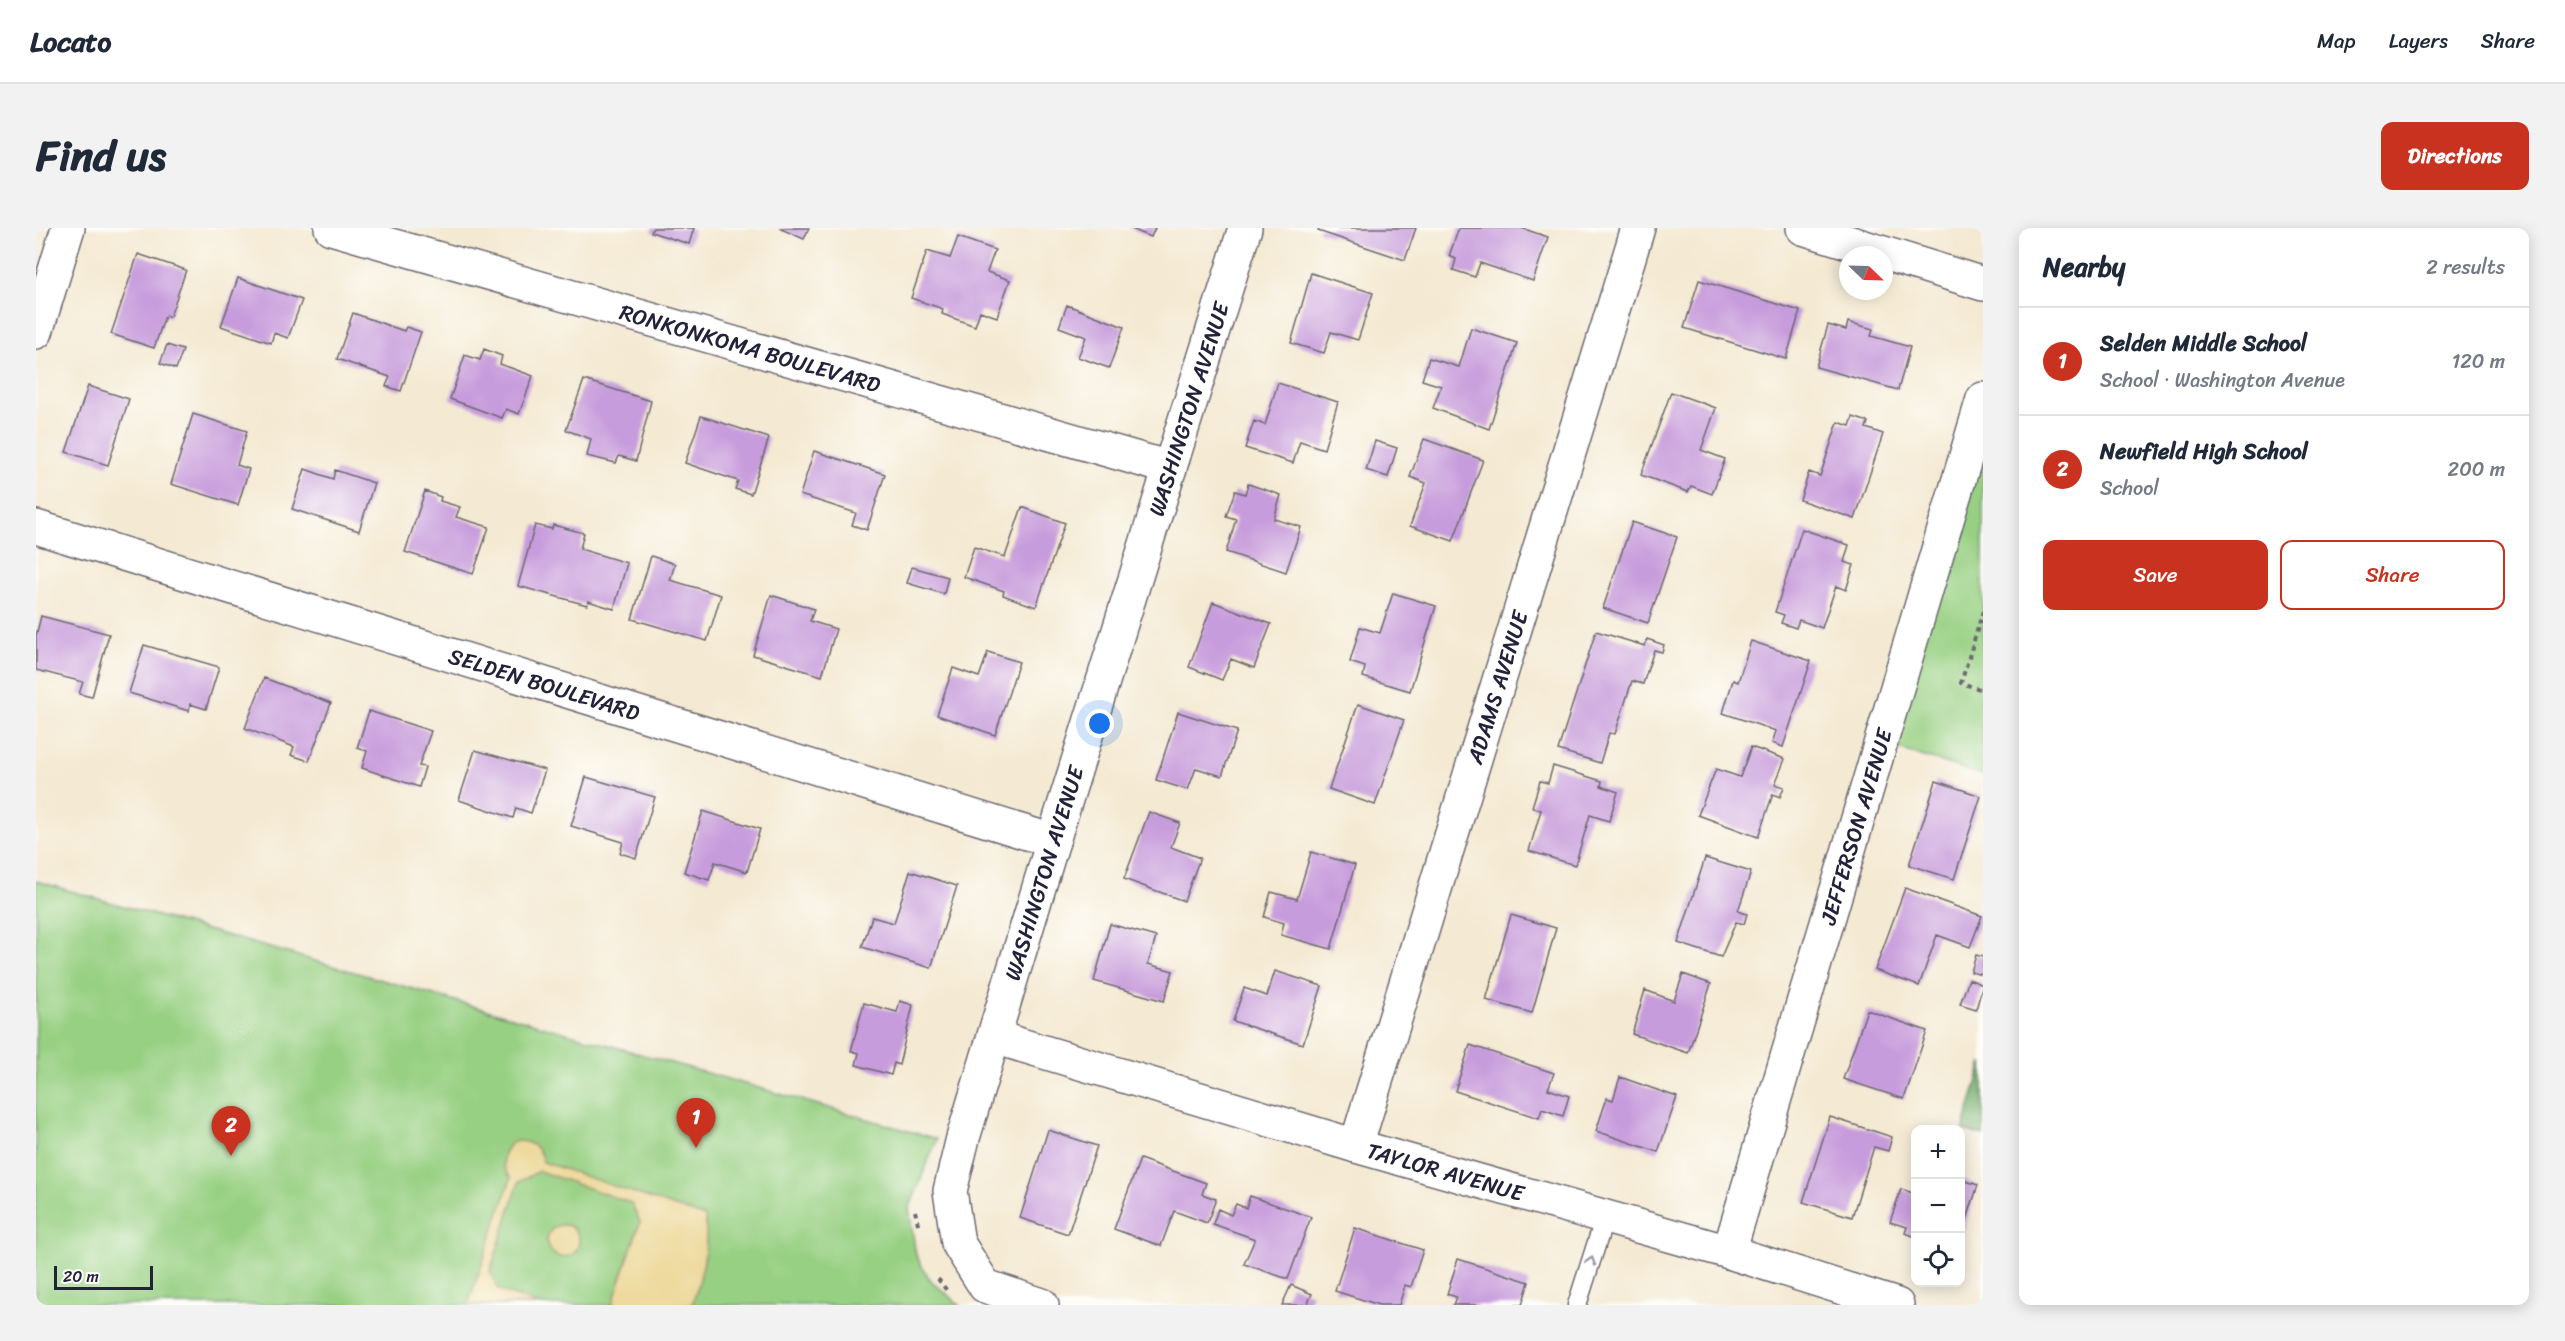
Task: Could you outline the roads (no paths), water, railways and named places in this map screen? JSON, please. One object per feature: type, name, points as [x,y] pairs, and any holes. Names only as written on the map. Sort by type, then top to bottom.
[{"type":"street","points":[[36,332],[68,228]]},
{"type":"street","name":"RONKONKOMA BOULEVARD","points":[[331,228],[1170,468]]},
{"type":"street","name":"WASHINGTON AVENUE","points":[[1042,1305],[985,1286],[958,1243],[950,1191],[963,1138],[1053,841],[1245,228]]},
{"type":"street","name":"ADAMS AVENUE","points":[[1356,1146],[1638,228]]},
{"type":"street","points":[[1803,228],[1983,284]]},
{"type":"street","name":"JEFFERSON AVENUE","points":[[1729,1252],[1983,399]]},
{"type":"street","name":"SELDEN BOULEVARD","points":[[36,527],[1053,841]]},
{"type":"street","name":"TAYLOR AVENUE","points":[[994,1037],[1356,1146],[1729,1252],[1897,1305]]},
{"type":"lane","points":[[1577,1305],[1605,1217]]},
{"type":"place","name":"Selden Middle School","points":[[696,1148]]},
{"type":"place","name":"Newfield High School","points":[[231,1156]]}]
